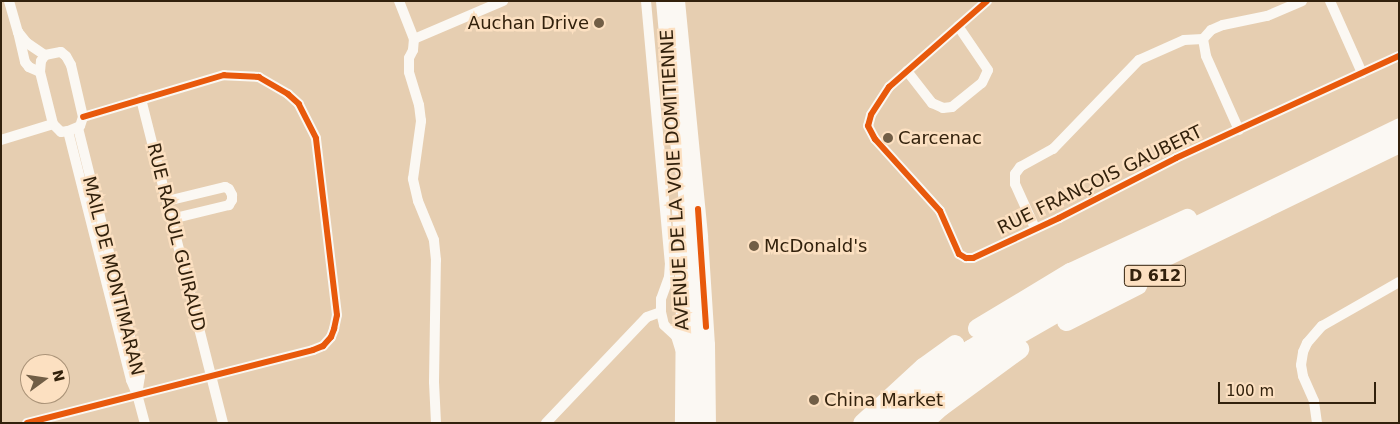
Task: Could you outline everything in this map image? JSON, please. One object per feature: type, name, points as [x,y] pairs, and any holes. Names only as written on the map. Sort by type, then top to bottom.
[{"type":"highway","name":"D 612","points":[[1348,152],[1399,118]]},
{"type":"highway","points":[[675,120],[686,180],[693,272],[695,423]]},
{"type":"highway","name":"D 612","points":[[881,423],[929,380],[970,349],[1077,283],[1399,127]]},
{"type":"highway","name":"D 612","points":[[903,423],[939,390],[1010,340],[1053,314],[1092,292],[1399,143]]},
{"type":"highway","name":"D 612","points":[[922,423],[985,373],[1049,330],[1223,241],[1293,201],[1399,147]]},
{"type":"highway","points":[[1293,201],[1399,152]]},
{"type":"highway","name":"D 612","points":[[862,423],[924,367],[993,318],[1070,272],[1151,233],[1240,196],[1296,177]]},
{"type":"main road","name":"AVENUE DE LA VOIE DOMITIENNE","points":[[664,1],[675,120],[684,298],[683,423]]},
{"type":"main road","name":"AVENUE DE LA VOIE DOMITIENNE","points":[[677,1],[700,237],[707,345],[708,423]]},
{"type":"street","points":[[9,1],[26,62],[29,67],[40,72]]},
{"type":"street","points":[[399,1],[414,39],[413,50],[409,58],[410,72],[419,105],[421,121],[413,179],[418,202],[434,240],[434,382],[436,423]]},
{"type":"street","points":[[414,39],[503,1]]},
{"type":"street","name":"AVENUE DE LA VOIE DOMITIENNE","points":[[646,1],[670,263],[669,277],[661,300],[660,312],[664,325],[676,336],[683,359]]},
{"type":"street","points":[[958,26],[988,70],[982,83],[952,107],[944,108],[932,103],[907,71],[986,1]]},
{"type":"street","points":[[1035,228],[1015,184],[1015,174],[1020,167],[1054,149],[1139,60],[1184,40],[1203,39],[1211,30],[1223,25],[1267,16],[1302,1]]},
{"type":"street","points":[[1330,1],[1362,73]]},
{"type":"street","points":[[18,32],[27,43],[45,55]]},
{"type":"street","points":[[1203,39],[1206,56],[1240,130]]},
{"type":"street","points":[[55,52],[66,56],[70,65],[83,117],[83,122],[73,130],[61,132],[53,124],[40,72],[41,61],[45,55],[55,52]]},
{"type":"street","name":"RUE FRANÇOIS GAUBERT","points":[[907,71],[889,87],[871,115],[868,126],[875,140],[940,211],[959,254],[966,258],[973,258],[1399,56]]},
{"type":"street","points":[[27,423],[313,350],[322,346],[331,337],[337,314],[316,138],[299,104],[276,85],[259,77],[224,75],[141,98],[83,117]]},
{"type":"street","name":"RUE RAOUL GUIRAUD","points":[[141,98],[223,423]]},
{"type":"street","points":[[1,140],[53,124]]},
{"type":"street","name":"MAIL DE MONTIMARAN","points":[[73,130],[140,376],[138,394],[145,423]]},
{"type":"street","points":[[166,201],[225,187],[230,189],[232,195],[229,205],[172,219]]},
{"type":"street","points":[[1317,423],[1314,401],[1303,376],[1301,365],[1302,352],[1307,343],[1322,326],[1399,282]]},
{"type":"street","points":[[546,423],[647,317],[660,312]]},
{"type":"cycle path","points":[[987,1],[889,87],[871,115],[868,126],[875,139],[940,211],[959,254],[966,258],[973,258],[1059,218],[1176,158],[1399,56]]},
{"type":"cycle path","points":[[27,423],[313,350],[323,346],[331,337],[337,315],[316,138],[299,104],[288,94],[259,77],[224,75],[83,117]]},
{"type":"cycle path","points":[[698,209],[706,327]]},
{"type":"place","name":"Auchan Drive","points":[[599,23]]},
{"type":"place","name":"Carcenac","points":[[888,138]]},
{"type":"place","name":"McDonald's","points":[[754,246]]},
{"type":"place","name":"China Market","points":[[814,400]]}]
